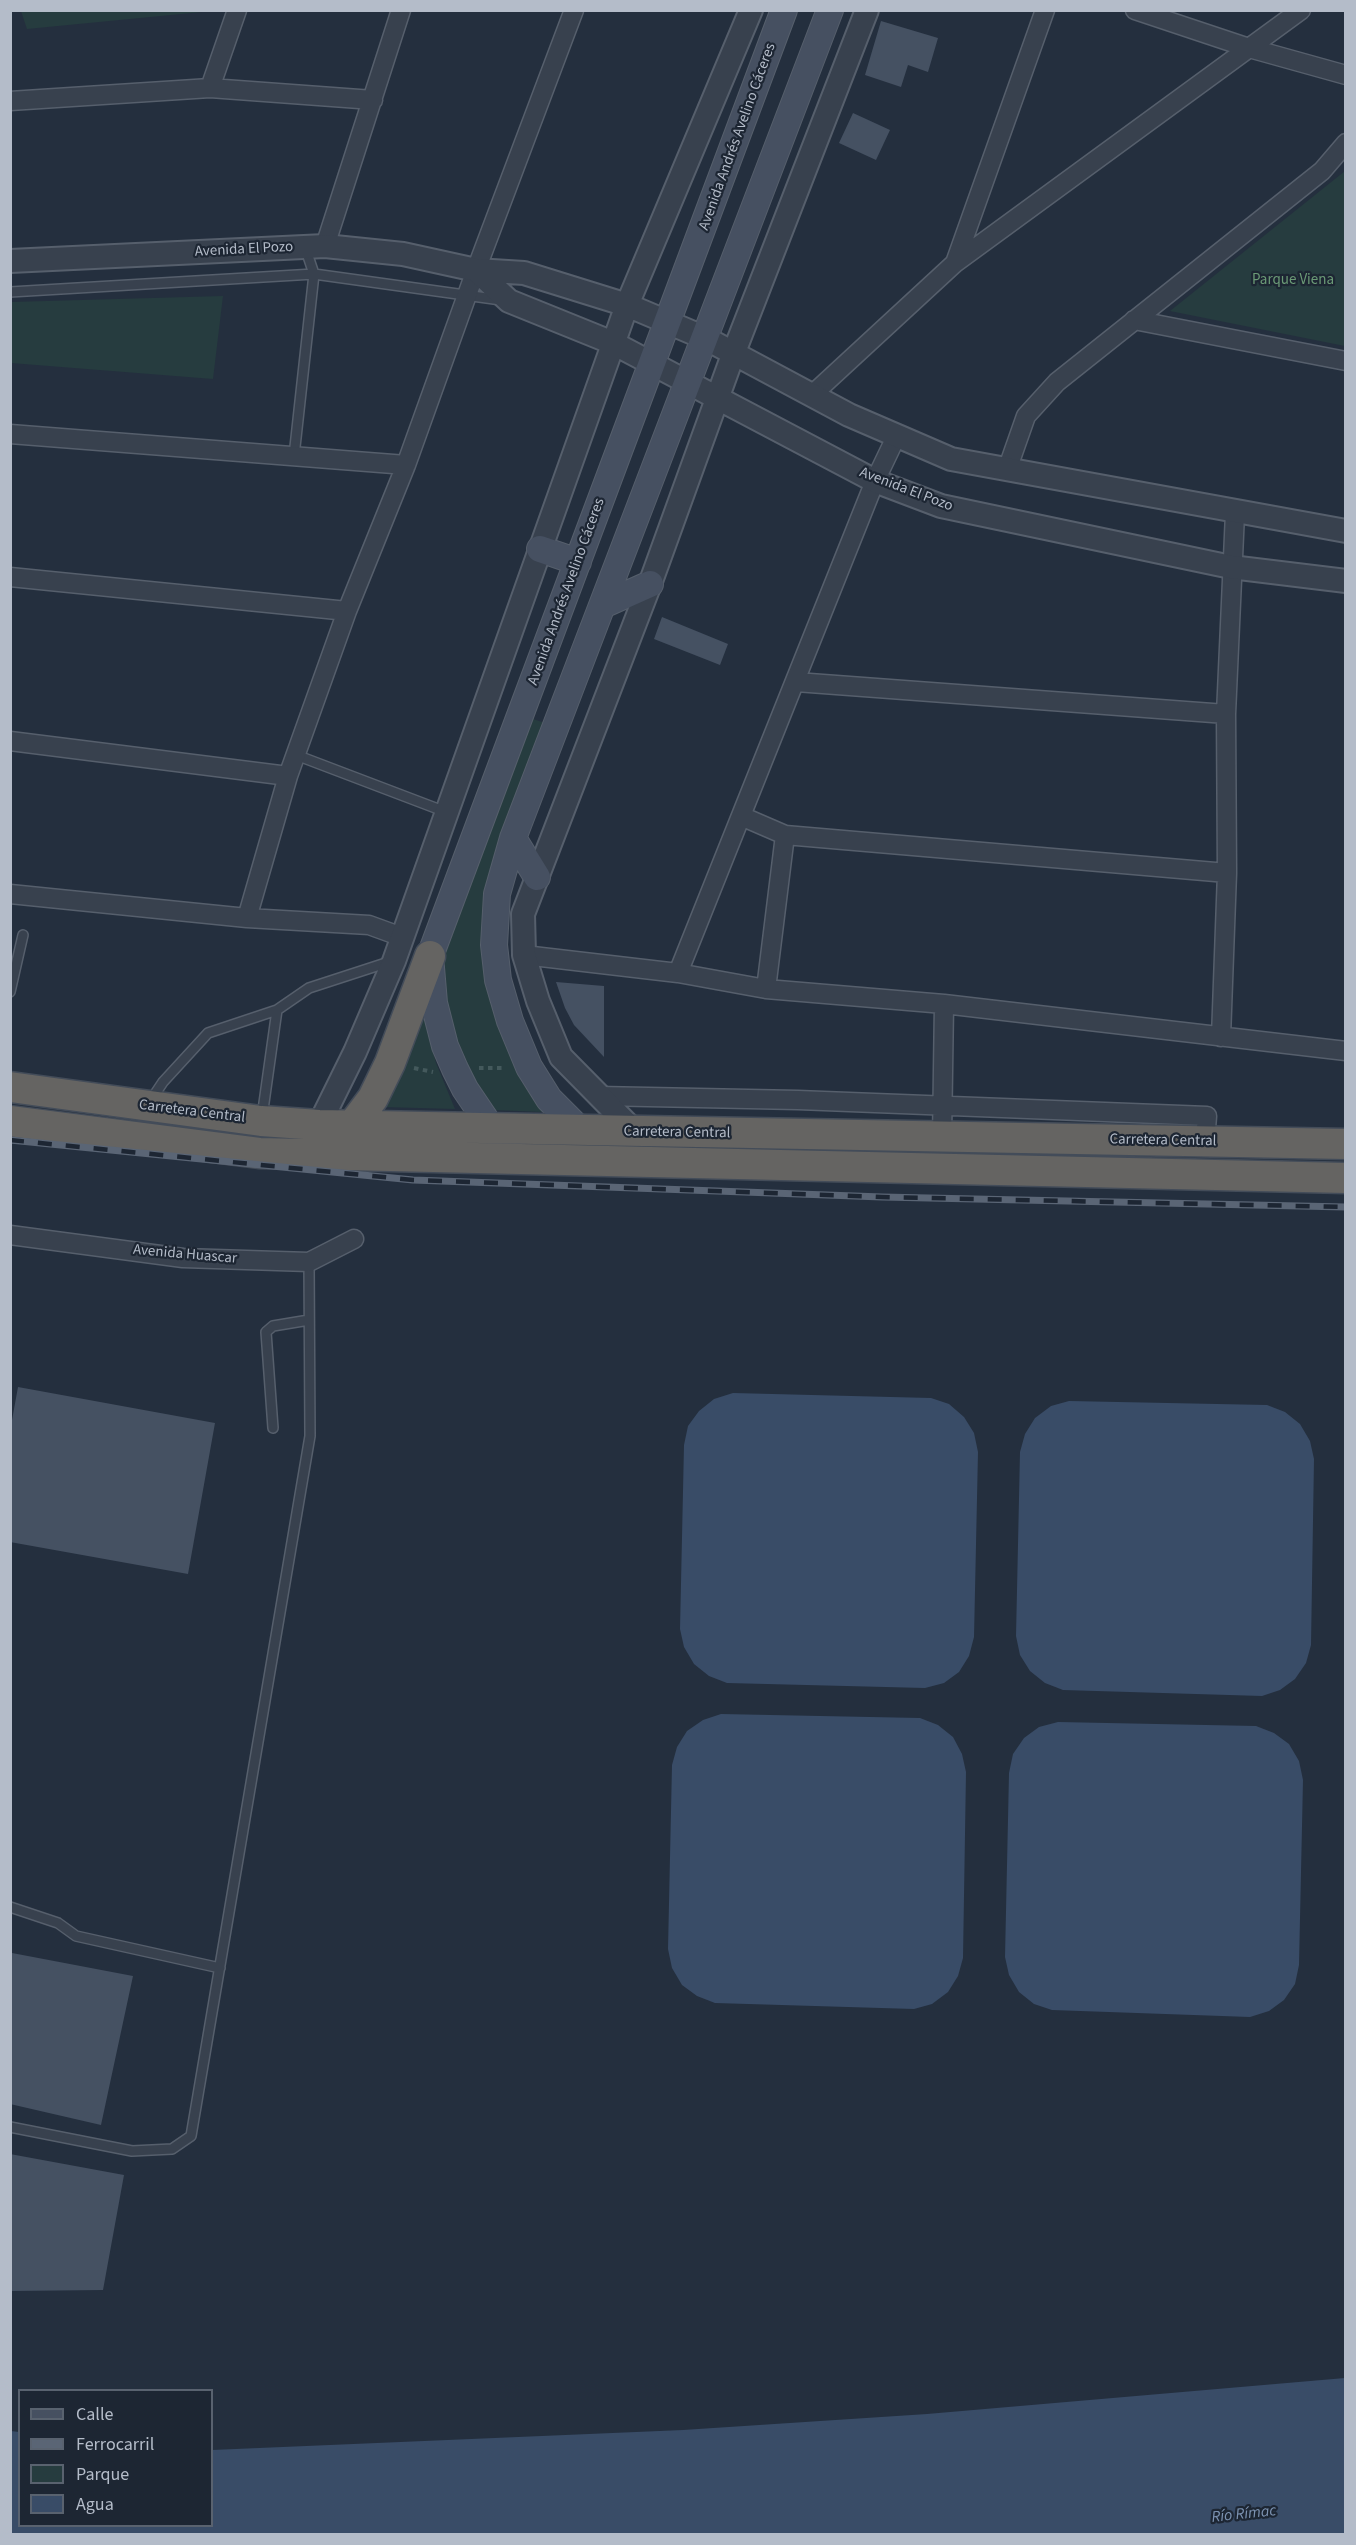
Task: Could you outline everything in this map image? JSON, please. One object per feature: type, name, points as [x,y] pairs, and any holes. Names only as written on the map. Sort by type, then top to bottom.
[{"type":"highway","points":[[352,1126],[373,1098],[390,1063],[430,956]]},
{"type":"highway","name":"Carretera Central","points":[[10,1087],[261,1121],[319,1125],[636,1133],[1346,1144]]},
{"type":"highway","name":"Carretera Central","points":[[10,1121],[259,1153],[524,1161],[1346,1178]]},
{"type":"highway","points":[[832,1136],[833,1167]]},
{"type":"main road","name":"Avenida Andrés Avelino Cáceres","points":[[524,1161],[492,1129],[465,1089],[445,1046],[434,1004],[430,956],[784,10]]},
{"type":"main road","points":[[581,1131],[549,1098],[529,1067],[510,1021],[498,980],[495,945],[497,894],[513,838],[830,10]]},
{"type":"main road","points":[[749,107],[766,103],[780,110],[787,123]]},
{"type":"main road","points":[[540,549],[578,562]]},
{"type":"main road","points":[[603,605],[650,584]]},
{"type":"main road","points":[[526,701],[537,712],[550,715],[563,710]]},
{"type":"main road","points":[[513,838],[537,877]]},
{"type":"street","points":[[210,88],[237,10]]},
{"type":"street","points":[[315,247],[373,100],[389,41],[401,10]]},
{"type":"street","points":[[246,918],[288,776],[347,611],[406,465],[476,270],[574,10]]},
{"type":"street","points":[[319,1125],[355,1052],[394,961],[627,305],[751,10]]},
{"type":"street","points":[[636,1133],[561,1057],[538,1001],[524,955],[523,914],[650,584],[734,352],[867,10]]},
{"type":"street","points":[[955,263],[1045,10]]},
{"type":"street","points":[[1135,10],[1249,48],[1346,75]]},
{"type":"street","points":[[813,394],[955,263],[1301,10]]},
{"type":"street","points":[[10,101],[210,88],[373,100]]},
{"type":"street","points":[[1006,470],[1026,416],[1057,382],[1322,171],[1346,143]]},
{"type":"street","name":"Avenida El Pozo","points":[[10,261],[315,247],[403,254],[476,270],[524,273],[627,305],[705,338],[849,415],[951,459],[1235,513],[1346,531]]},
{"type":"street","name":"Avenida El Pozo","points":[[476,270],[509,301],[613,343],[875,481],[941,506],[1231,567],[1346,581]]},
{"type":"street","points":[[1134,320],[1346,362]]},
{"type":"street","points":[[10,434],[406,465]]},
{"type":"street","points":[[678,973],[875,481],[896,437]]},
{"type":"street","points":[[1221,1037],[1227,873],[1226,714],[1235,513]]},
{"type":"street","points":[[10,577],[347,611]]},
{"type":"street","points":[[796,682],[1226,714]]},
{"type":"street","points":[[10,741],[288,776]]},
{"type":"street","points":[[741,816],[785,835],[1227,873]]},
{"type":"street","points":[[766,989],[785,835]]},
{"type":"street","points":[[10,894],[246,918],[369,925],[402,937]]},
{"type":"street","points":[[524,955],[678,973],[766,989],[944,1004],[1346,1051]]},
{"type":"street","points":[[942,1138],[944,1004]]},
{"type":"street","points":[[598,1096],[1207,1116],[1205,1142]]},
{"type":"street","name":"Avenida Huascar","points":[[10,1235],[183,1258],[309,1262],[354,1239]]},
{"type":"lane","points":[[294,456],[315,247]]},
{"type":"lane","points":[[10,292],[314,274],[509,301]]},
{"type":"lane","points":[[296,755],[446,812]]},
{"type":"lane","points":[[10,992],[22,935]]},
{"type":"lane","points":[[147,1106],[163,1082],[208,1033],[277,1010],[309,988],[394,961]]},
{"type":"lane","points":[[261,1121],[277,1010]]},
{"type":"lane","points":[[10,2127],[132,2151],[172,2149],[191,2136],[310,1436],[309,1262]]},
{"type":"lane","points":[[273,1428],[264,1338],[266,1332],[273,1326],[309,1320]]},
{"type":"lane","points":[[10,1907],[58,1923],[76,1936],[220,1968]]},
{"type":"green space","points":[[21,10],[212,11],[27,29]]},
{"type":"green space","name":"Parque Viena","points":[[1345,171],[1345,346],[1170,311]]},
{"type":"green space","points":[[223,296],[213,379],[11,363],[11,302]]},
{"type":"green space","points":[[533,719],[545,723],[491,882],[500,1019],[521,1081],[544,1112],[491,1110],[448,1038],[440,981],[443,947],[525,722]]},
{"type":"green space","points":[[422,1008],[436,1063],[455,1109],[382,1107]]},
{"type":"water","points":[[733,1393],[931,1398],[949,1404],[964,1417],[974,1433],[978,1452],[974,1637],[969,1656],[959,1672],[944,1683],[925,1688],[727,1683],[709,1676],[694,1664],[684,1647],[680,1629],[684,1445],[688,1426],[699,1411],[714,1399]]},
{"type":"water","points":[[1069,1401],[1267,1405],[1285,1412],[1300,1424],[1310,1441],[1314,1459],[1311,1645],[1306,1663],[1295,1679],[1280,1690],[1262,1696],[1063,1690],[1045,1683],[1030,1671],[1020,1655],[1016,1636],[1020,1452],[1025,1434],[1035,1418],[1051,1406]]},
{"type":"water","points":[[721,1714],[920,1718],[938,1725],[953,1737],[962,1754],[966,1772],[963,1958],[958,1976],[948,1992],[932,2004],[914,2009],[715,2003],[697,1996],[682,1985],[672,1968],[668,1949],[672,1765],[677,1747],[687,1731],[703,1720]]},
{"type":"water","points":[[1058,1722],[1256,1726],[1274,1733],[1289,1744],[1299,1761],[1303,1780],[1299,1965],[1295,1984],[1284,2000],[1269,2011],[1250,2017],[1052,2010],[1034,2004],[1019,1992],[1009,1975],[1005,1957],[1009,1773],[1013,1754],[1024,1738],[1039,1727]]},
{"type":"water","name":"Río Rímac","points":[[1345,2378],[1345,2534],[11,2534],[11,2431],[18,2432],[18,2527],[213,2527],[213,2450],[683,2430],[927,2414]]},
{"type":"building","points":[[881,21],[938,38],[928,72],[908,65],[901,87],[865,75]]},
{"type":"building","points":[[853,113],[890,130],[876,160],[839,143]]},
{"type":"building","points":[[662,617],[728,644],[720,665],[654,639]]},
{"type":"building","points":[[556,982],[604,986],[604,1057],[574,1025]]},
{"type":"building","points":[[18,1387],[215,1423],[188,1574],[10,1542],[10,1431]]},
{"type":"building","points":[[12,1953],[133,1976],[101,2125],[10,2104]]},
{"type":"building","points":[[10,2154],[124,2175],[103,2290],[10,2291]]},
{"type":"railway","points":[[10,1140],[413,1180],[882,1197],[1346,1207]]}]
